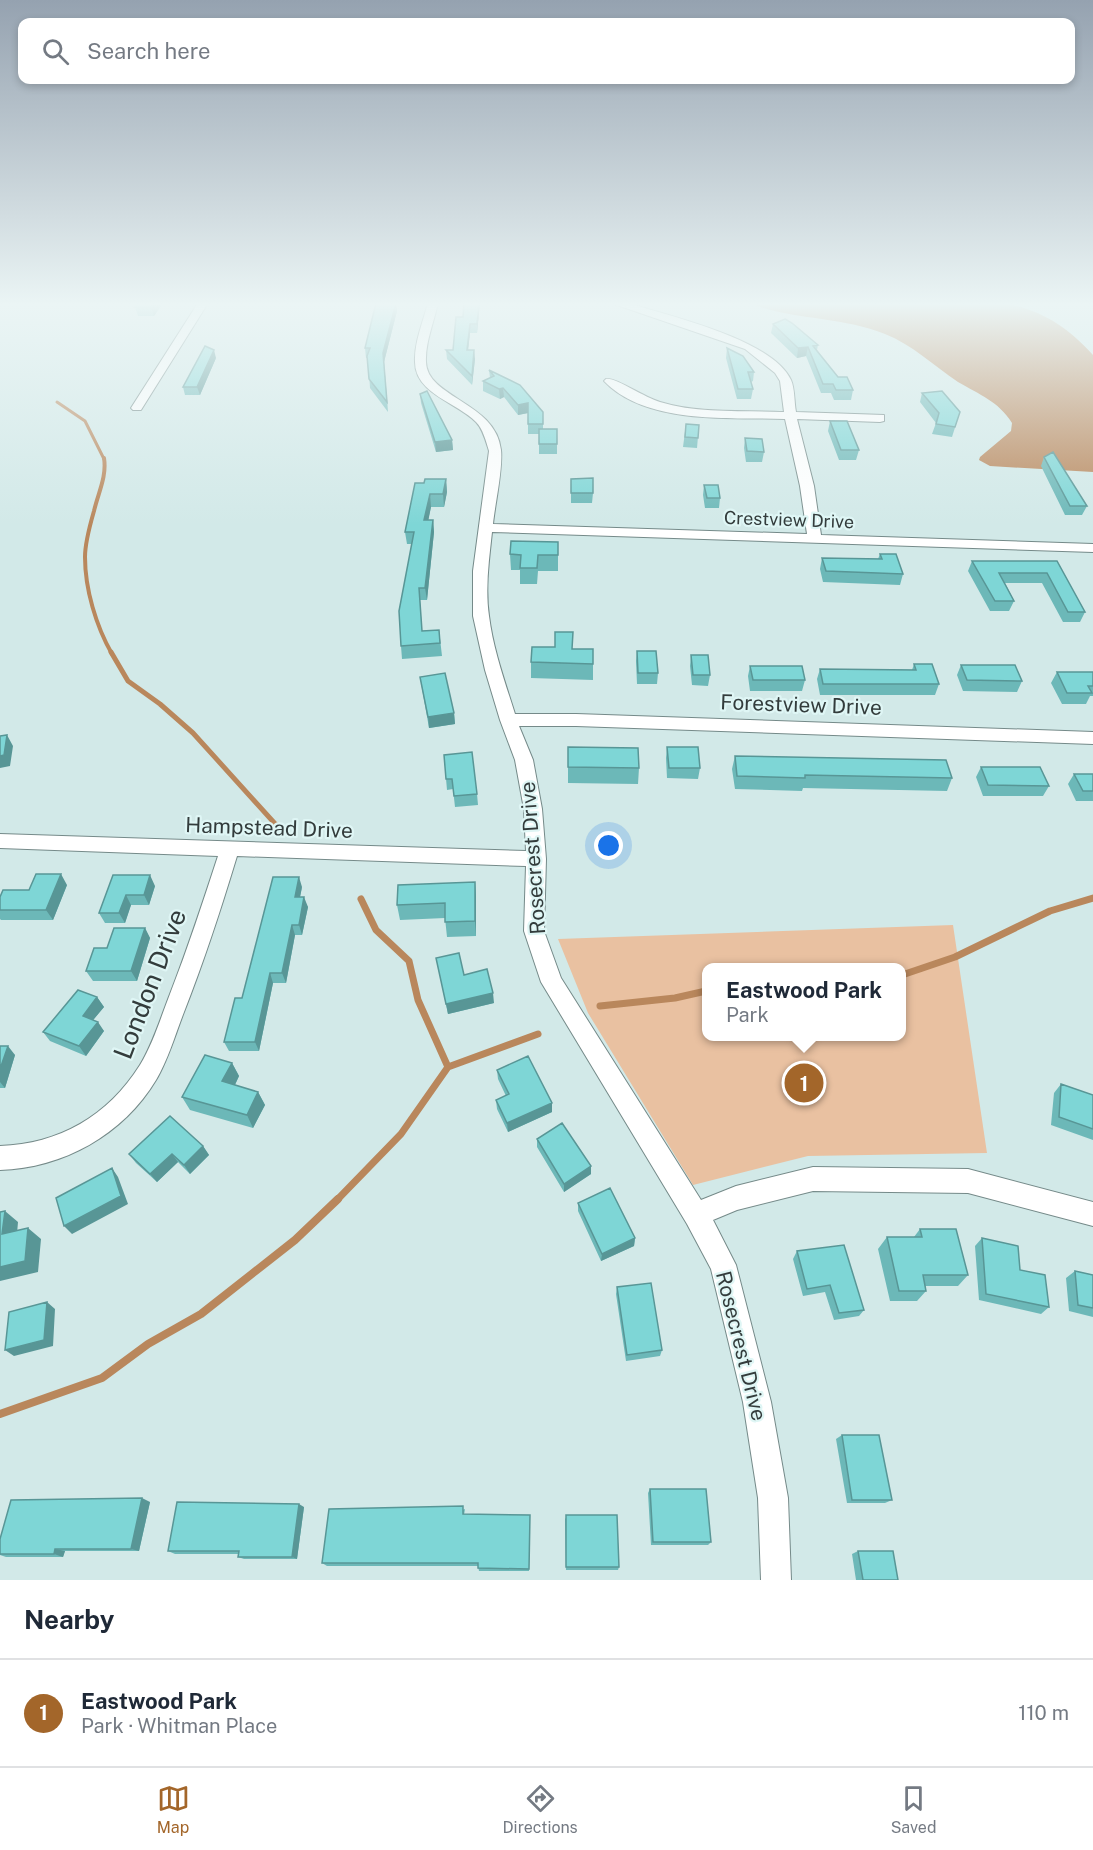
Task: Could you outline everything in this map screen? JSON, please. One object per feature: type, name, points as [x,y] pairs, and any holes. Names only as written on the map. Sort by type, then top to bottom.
[{"type":"street","points":[[137,408],[156,377]]},
{"type":"street","name":"Rosecrest Drive","points":[[425,377],[432,385],[480,419],[491,436],[495,451],[480,571],[481,616],[508,720],[524,760],[533,809],[536,859],[534,931],[552,982],[696,1215],[723,1266],[757,1402],[773,1498],[776,1580]]},
{"type":"street","points":[[783,377],[786,381],[790,415],[807,486],[814,538]]},
{"type":"street","points":[[610,381],[642,400],[680,412],[880,418]]},
{"type":"street","name":"Crestview Drive","points":[[484,528],[1093,548]]},
{"type":"street","name":"Forestview Drive","points":[[508,720],[576,720],[1093,738]]},
{"type":"street","name":"Hampstead Drive","points":[[0,841],[536,859]]},
{"type":"street","name":"London Drive","points":[[0,1158],[27,1157],[54,1150],[80,1138],[110,1117],[129,1098],[149,1071],[188,978],[230,849]]},
{"type":"street","points":[[696,1215],[736,1198],[813,1179],[968,1181],[1093,1214]]},
{"type":"shaded area","points":[[951,377],[1093,377],[1093,472],[990,466],[979,460],[1011,431],[1012,423],[1001,409],[988,399]]},
{"type":"shaded area","points":[[953,925],[987,1153],[808,1156],[693,1185],[588,1013],[558,939]]},
{"type":"building","points":[[189,377],[202,377],[197,387],[183,387]]},
{"type":"building","points":[[369,377],[385,377],[387,402]]},
{"type":"building","points":[[492,377],[503,377],[520,385],[543,412],[543,424],[528,424],[528,403],[518,405],[503,388],[499,389],[483,381]]},
{"type":"building","points":[[735,377],[749,377],[753,389],[738,389]]},
{"type":"building","points":[[820,377],[847,377],[853,390],[836,390],[833,384],[823,384]]},
{"type":"building","points":[[427,391],[452,440],[435,442],[420,394]]},
{"type":"building","points":[[942,391],[960,412],[955,427],[936,424],[939,413],[922,393]]},
{"type":"building","points":[[830,421],[847,421],[859,450],[841,450]]},
{"type":"building","points":[[686,424],[699,425],[698,438],[685,437]]},
{"type":"building","points":[[539,429],[557,429],[557,444],[539,444]]},
{"type":"building","points":[[745,438],[762,439],[764,452],[747,451]]},
{"type":"building","points":[[1053,452],[1087,506],[1070,506],[1044,457]]},
{"type":"building","points":[[593,478],[593,493],[571,493],[571,479]]},
{"type":"building","points":[[425,479],[446,479],[443,494],[430,494],[424,520],[433,520],[425,588],[419,588],[422,631],[439,630],[440,643],[401,646],[399,611],[414,532],[405,532],[415,483],[424,483]]},
{"type":"building","points":[[704,485],[718,485],[720,498],[707,498]]},
{"type":"building","points":[[511,541],[558,542],[558,555],[538,555],[537,568],[520,568],[521,555],[510,554]]},
{"type":"building","points":[[880,554],[896,554],[903,574],[826,571],[822,558],[882,559]]},
{"type":"building","points":[[972,561],[1057,561],[1085,612],[1068,612],[1047,573],[999,573],[1014,601],[995,601]]},
{"type":"building","points":[[555,632],[573,632],[572,649],[593,649],[593,664],[531,662],[532,647],[555,647]]},
{"type":"building","points":[[637,651],[656,651],[658,673],[638,673]]},
{"type":"building","points":[[691,655],[708,655],[710,675],[693,675]]},
{"type":"building","points":[[914,664],[932,664],[939,684],[823,684],[820,669],[916,670]]},
{"type":"building","points":[[961,665],[1015,665],[1022,681],[967,680]]},
{"type":"building","points":[[750,666],[802,666],[805,680],[753,680]]},
{"type":"building","points":[[1057,672],[1093,672],[1093,686],[1088,686],[1092,693],[1067,693]]},
{"type":"building","points":[[445,673],[454,713],[428,717],[420,677]]},
{"type":"building","points":[[7,735],[4,755],[0,756],[0,736]]},
{"type":"building","points":[[568,747],[638,748],[639,768],[568,767]]},
{"type":"building","points":[[667,747],[698,747],[700,768],[669,768]]},
{"type":"building","points":[[472,752],[477,794],[454,796],[452,779],[446,779],[444,755]]},
{"type":"building","points":[[735,756],[946,760],[952,778],[737,776]]},
{"type":"building","points":[[981,767],[1040,767],[1049,786],[988,785]]},
{"type":"building","points":[[1074,774],[1093,774],[1093,791],[1083,791]]},
{"type":"building","points":[[36,874],[61,874],[46,910],[0,910],[0,897],[3,890],[29,890]]},
{"type":"building","points":[[113,875],[150,875],[144,895],[126,895],[119,913],[99,913]]},
{"type":"building","points":[[273,877],[299,877],[295,897],[304,897],[299,925],[292,925],[282,973],[270,973],[255,1042],[224,1042],[235,998],[242,998]]},
{"type":"building","points":[[475,882],[475,921],[445,922],[445,903],[397,905],[398,885]]},
{"type":"building","points":[[114,928],[145,928],[131,971],[86,971],[94,948],[107,948]]},
{"type":"building","points":[[459,953],[464,975],[487,969],[493,993],[446,1004],[436,958]]},
{"type":"building","points":[[78,990],[97,997],[83,1016],[98,1022],[79,1046],[43,1032]]},
{"type":"building","points":[[0,1046],[8,1046],[0,1069]]},
{"type":"building","points":[[205,1055],[232,1063],[222,1081],[258,1092],[247,1115],[182,1097]]},
{"type":"building","points":[[528,1056],[552,1103],[507,1123],[496,1100],[509,1094],[497,1070]]},
{"type":"building","points":[[1061,1084],[1093,1095],[1093,1129],[1059,1117]]},
{"type":"building","points":[[170,1116],[203,1146],[184,1165],[172,1154],[150,1174],[129,1154]]},
{"type":"building","points":[[562,1123],[591,1166],[564,1184],[537,1139]]},
{"type":"building","points":[[112,1168],[121,1196],[64,1226],[56,1198]]},
{"type":"building","points":[[610,1188],[635,1238],[602,1254],[578,1203]]},
{"type":"building","points":[[5,1211],[2,1234],[28,1228],[25,1261],[0,1267],[0,1212]]},
{"type":"building","points":[[920,1229],[956,1229],[968,1275],[923,1275],[926,1291],[899,1291],[887,1237],[922,1237]]},
{"type":"building","points":[[982,1238],[1018,1246],[1020,1270],[1045,1275],[1049,1307],[986,1294]]},
{"type":"building","points":[[844,1245],[864,1310],[839,1313],[830,1285],[807,1289],[797,1251]]},
{"type":"building","points":[[1075,1271],[1093,1275],[1093,1308],[1078,1305]]},
{"type":"building","points":[[651,1283],[662,1350],[627,1355],[617,1287]]},
{"type":"building","points":[[47,1302],[44,1340],[5,1350],[9,1312]]},
{"type":"building","points":[[842,1435],[879,1435],[892,1500],[852,1500]]},
{"type":"building","points":[[650,1489],[706,1489],[711,1542],[653,1542]]},
{"type":"building","points":[[142,1498],[131,1549],[55,1549],[54,1554],[0,1554],[0,1539],[11,1500]]},
{"type":"building","points":[[177,1502],[299,1504],[292,1557],[238,1557],[239,1551],[168,1551]]},
{"type":"building","points":[[463,1506],[463,1514],[530,1515],[529,1569],[478,1568],[478,1563],[322,1563],[329,1509]]},
{"type":"building","points":[[566,1515],[617,1515],[619,1567],[566,1567]]},
{"type":"building","points":[[858,1551],[893,1551],[898,1580],[863,1580]]},
{"type":"waterway","points":[[57,402],[85,421],[104,459]]},
{"type":"waterway","points":[[104,458],[103,478],[88,534],[85,557],[92,607],[111,652]]},
{"type":"waterway","points":[[111,652],[128,681],[160,704],[193,733],[278,827]]},
{"type":"waterway","points":[[906,974],[955,957],[1050,911],[1093,898]]},
{"type":"waterway","points":[[361,899],[376,930],[409,961],[418,1000],[448,1067]]},
{"type":"waterway","points":[[600,1006],[675,998],[702,992]]},
{"type":"waterway","points":[[448,1067],[538,1034]]},
{"type":"waterway","points":[[337,1200],[401,1134],[448,1067]]},
{"type":"waterway","points":[[0,1414],[102,1378],[148,1344],[201,1314],[295,1240],[337,1200]]},
{"type":"place","name":"Eastwood Park","points":[[804,1083]]}]
